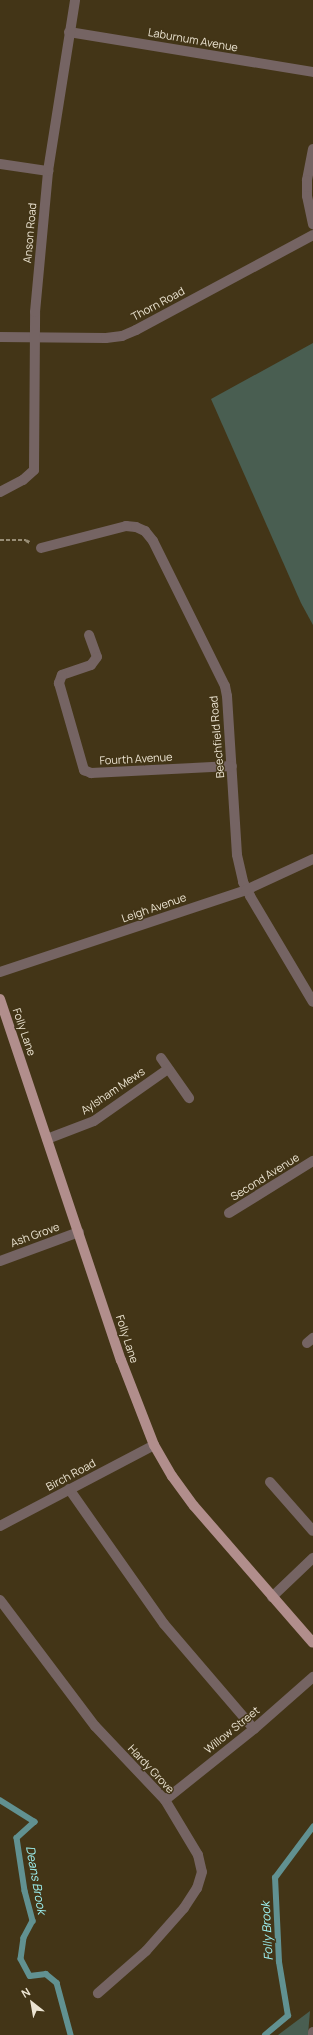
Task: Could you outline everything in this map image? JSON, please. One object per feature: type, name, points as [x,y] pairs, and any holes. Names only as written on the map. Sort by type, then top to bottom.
[{"type":"main road","name":"Folly Lane","points":[[0,999],[121,1360],[154,1445],[184,1493],[313,1643]]},
{"type":"street","name":"Anson Road","points":[[0,492],[23,480],[34,470],[34,337],[48,171],[75,0]]},
{"type":"street","name":"Laburnum Avenue","points":[[69,32],[313,72]]},
{"type":"street","points":[[313,149],[307,196],[313,224]]},
{"type":"street","points":[[0,164],[48,171]]},
{"type":"street","name":"Thorn Road","points":[[0,337],[106,338],[129,333],[313,235]]},
{"type":"street","name":"Beechfield Road","points":[[41,548],[126,526],[136,527],[149,534],[200,632],[225,686],[232,766],[237,855],[239,868],[246,890],[313,1002]]},
{"type":"street","name":"Fourth Avenue","points":[[89,635],[97,658],[91,665],[62,674],[59,682],[84,770],[92,773],[232,766]]},
{"type":"street","name":"Leigh Avenue","points":[[0,972],[246,890],[313,859]]},
{"type":"street","points":[[161,1058],[189,1098]]},
{"type":"street","name":"Aylsham Mews","points":[[47,1139],[94,1121],[168,1068]]},
{"type":"street","name":"Second Avenue","points":[[229,1213],[313,1161]]},
{"type":"street","name":"Ash Grove","points":[[0,1261],[79,1232]]},
{"type":"street","name":"Birch Road","points":[[0,1526],[154,1445]]},
{"type":"street","points":[[270,1482],[313,1531]]},
{"type":"street","points":[[69,1489],[164,1624],[254,1729]]},
{"type":"street","points":[[272,1597],[313,1558]]},
{"type":"street","name":"Hardy Grove","points":[[0,1600],[95,1726],[165,1800],[198,1855],[202,1872],[197,1888],[167,1929],[146,1951],[98,1993]]},
{"type":"street","name":"Willow Street","points":[[165,1800],[254,1729],[313,1677]]},
{"type":"path","points":[[0,540],[26,540],[41,548]]},
{"type":"green space","points":[[313,343],[313,625],[301,603],[211,399]]},
{"type":"green space","points":[[310,2011],[308,2035],[278,2035]]},
{"type":"waterway","name":"Deans Brook","points":[[0,1800],[35,1822],[17,1838],[25,1891],[33,1921],[24,1938],[21,1959],[30,1976],[46,1974],[57,1983],[71,2035]]},
{"type":"waterway","name":"Folly Brook","points":[[265,2035],[288,2016],[279,1962],[275,1878],[313,1827]]}]
